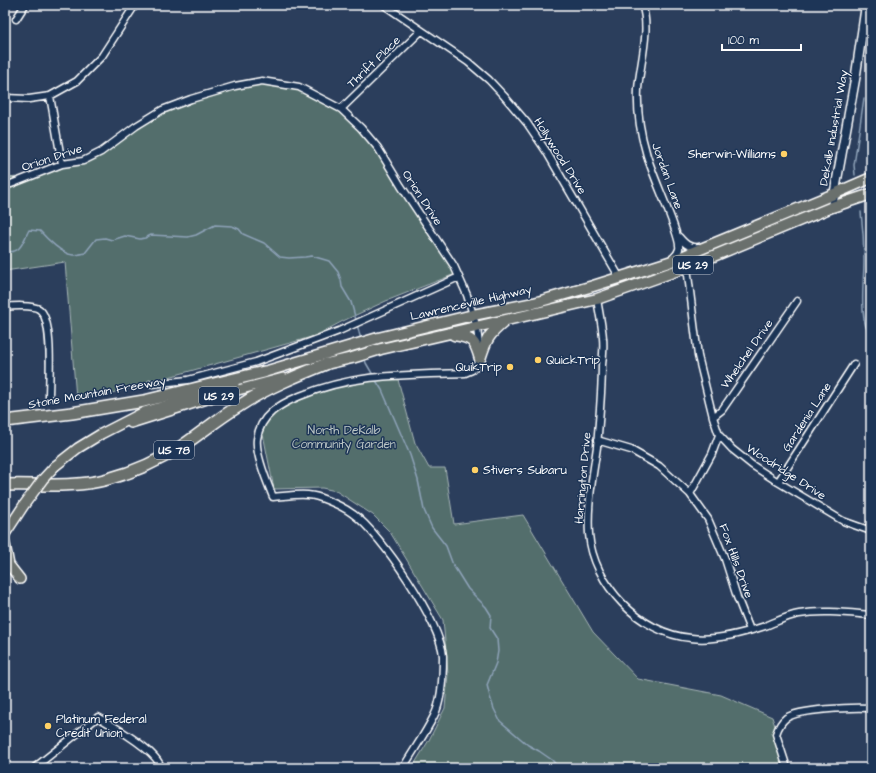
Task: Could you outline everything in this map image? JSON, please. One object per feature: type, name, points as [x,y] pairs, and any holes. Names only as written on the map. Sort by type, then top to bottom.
[{"type":"highway","name":"US 29","points":[[834,194],[871,178]]},
{"type":"highway","name":"Lawrenceville Highway","points":[[264,372],[378,338],[534,302],[620,278],[669,262],[834,194]]},
{"type":"highway","name":"US 29","points":[[832,207],[871,194]]},
{"type":"highway","name":"Lawrenceville Highway","points":[[326,364],[381,349],[597,299],[687,267],[832,207]]},
{"type":"highway","points":[[480,359],[485,344],[491,333],[505,321]]},
{"type":"highway","points":[[449,334],[464,336],[473,341],[476,344],[480,359]]},
{"type":"highway","name":"US 78","points":[[5,485],[65,485],[86,483],[107,479],[132,471],[156,461],[181,446],[238,406],[259,394],[326,364]]},
{"type":"highway","name":"Stone Mountain Freeway","points":[[5,421],[72,413],[144,401],[264,372]]},
{"type":"main road","name":"Dekalb Industrial Way","points":[[832,207],[856,74],[866,5]]},
{"type":"main road","name":"Lawrenceville Highway","points":[[112,429],[326,364]]},
{"type":"main road","name":"Lawrenceville Highway","points":[[5,534],[43,479],[55,466],[78,448],[144,412],[212,392],[264,372]]},
{"type":"main road","points":[[5,544],[9,565],[20,578]]},
{"type":"street","points":[[16,19],[25,5]]},
{"type":"street","points":[[5,98],[29,99],[50,96],[77,81],[102,56],[135,5]]},
{"type":"street","name":"Hollywood Drive","points":[[384,5],[468,62],[504,96],[527,123],[546,151],[620,278]]},
{"type":"street","name":"Jordan Lane","points":[[642,5],[646,27],[638,92],[641,130],[648,162],[680,248],[677,255],[669,262]]},
{"type":"street","name":"Thrift Place","points":[[341,109],[422,31]]},
{"type":"street","name":"Orion Drive","points":[[5,185],[62,164],[83,161],[101,152],[136,126],[162,110],[235,86],[262,81],[299,87],[341,109],[361,128],[378,148],[459,277],[467,295],[473,315],[480,359]]},
{"type":"street","points":[[50,96],[62,164]]},
{"type":"street","name":"Jordan Lane","points":[[676,234],[689,247],[705,247]]},
{"type":"street","name":"Woodridge Drive","points":[[687,267],[698,356],[713,418],[719,434],[752,466],[843,521],[870,531]]},
{"type":"street","points":[[151,384],[188,380],[256,362],[340,331],[459,277]]},
{"type":"street","name":"Harrington Drive","points":[[597,299],[603,338],[602,378],[590,507],[590,534],[593,555],[605,580],[618,600],[640,619],[665,632],[690,638],[718,638],[763,627],[797,614],[843,612],[871,616]]},
{"type":"street","name":"Whelchel Drive","points":[[713,418],[722,410],[797,301]]},
{"type":"street","points":[[5,307],[12,306],[37,308],[43,313],[47,322],[49,343],[49,397]]},
{"type":"street","points":[[403,768],[435,715],[439,703],[443,654],[440,642],[415,591],[381,542],[354,514],[319,497],[297,494],[273,497],[262,467],[257,439],[264,420],[273,410],[285,402],[319,388],[356,380],[395,375],[465,373],[476,367],[480,359]]},
{"type":"street","name":"Gardenia Lane","points":[[778,482],[854,364]]},
{"type":"street","points":[[690,494],[712,454],[719,434]]},
{"type":"street","name":"Fox Hills Drive","points":[[597,440],[631,450],[659,466],[690,494],[708,519],[725,559],[737,597],[750,630]]},
{"type":"street","points":[[870,531],[871,522]]},
{"type":"street","points":[[787,768],[776,734],[778,728],[786,718],[800,712],[844,708],[871,708]]},
{"type":"street","points":[[34,768],[98,717],[146,749],[161,768]]},
{"type":"green space","points":[[267,82],[298,85],[341,112],[384,155],[455,274],[386,301],[315,336],[108,394],[76,398],[65,262],[5,271],[5,178],[20,177],[87,161],[154,113],[232,85]]},
{"type":"green space","name":"North DeKalb Community Garden","points":[[397,376],[415,443],[429,468],[445,468],[454,524],[523,515],[593,632],[638,679],[721,695],[772,717],[789,768],[412,768],[429,740],[445,708],[448,674],[443,620],[390,532],[373,515],[336,491],[322,488],[274,489],[262,429],[272,413],[301,397],[331,388]]},
{"type":"waterway","points":[[870,64],[871,56]]},
{"type":"waterway","points":[[855,175],[854,165],[864,98]]},
{"type":"waterway","points":[[861,212],[864,255],[863,311],[864,321],[871,337]]},
{"type":"waterway","points":[[5,251],[10,252],[18,249],[23,243],[29,230],[40,231],[64,252],[78,255],[85,253],[96,239],[105,238],[112,240],[125,236],[140,239],[151,235],[188,237],[196,235],[215,225],[232,226],[239,229],[243,234],[264,243],[280,257],[289,258],[312,256],[329,261],[338,272],[342,287],[351,302],[356,320]]},
{"type":"waterway","points":[[357,324],[361,340]]},
{"type":"waterway","points":[[364,357],[373,375]]},
{"type":"waterway","points":[[375,379],[382,390],[410,455],[418,480],[424,510],[432,528],[446,546],[453,565],[468,589],[486,607],[491,615],[490,628],[497,639],[498,651],[496,663],[487,685],[494,709],[500,721],[528,745],[552,760],[559,768]]},
{"type":"place","name":"Sherwin-Williams","points":[[784,154]]},
{"type":"place","name":"QuickTrip","points":[[538,360]]},
{"type":"place","name":"QuikTrip","points":[[510,367]]},
{"type":"place","name":"Stivers Subaru","points":[[475,470]]},
{"type":"place","name":"Platinum Federal Credit Union","points":[[48,726]]}]
